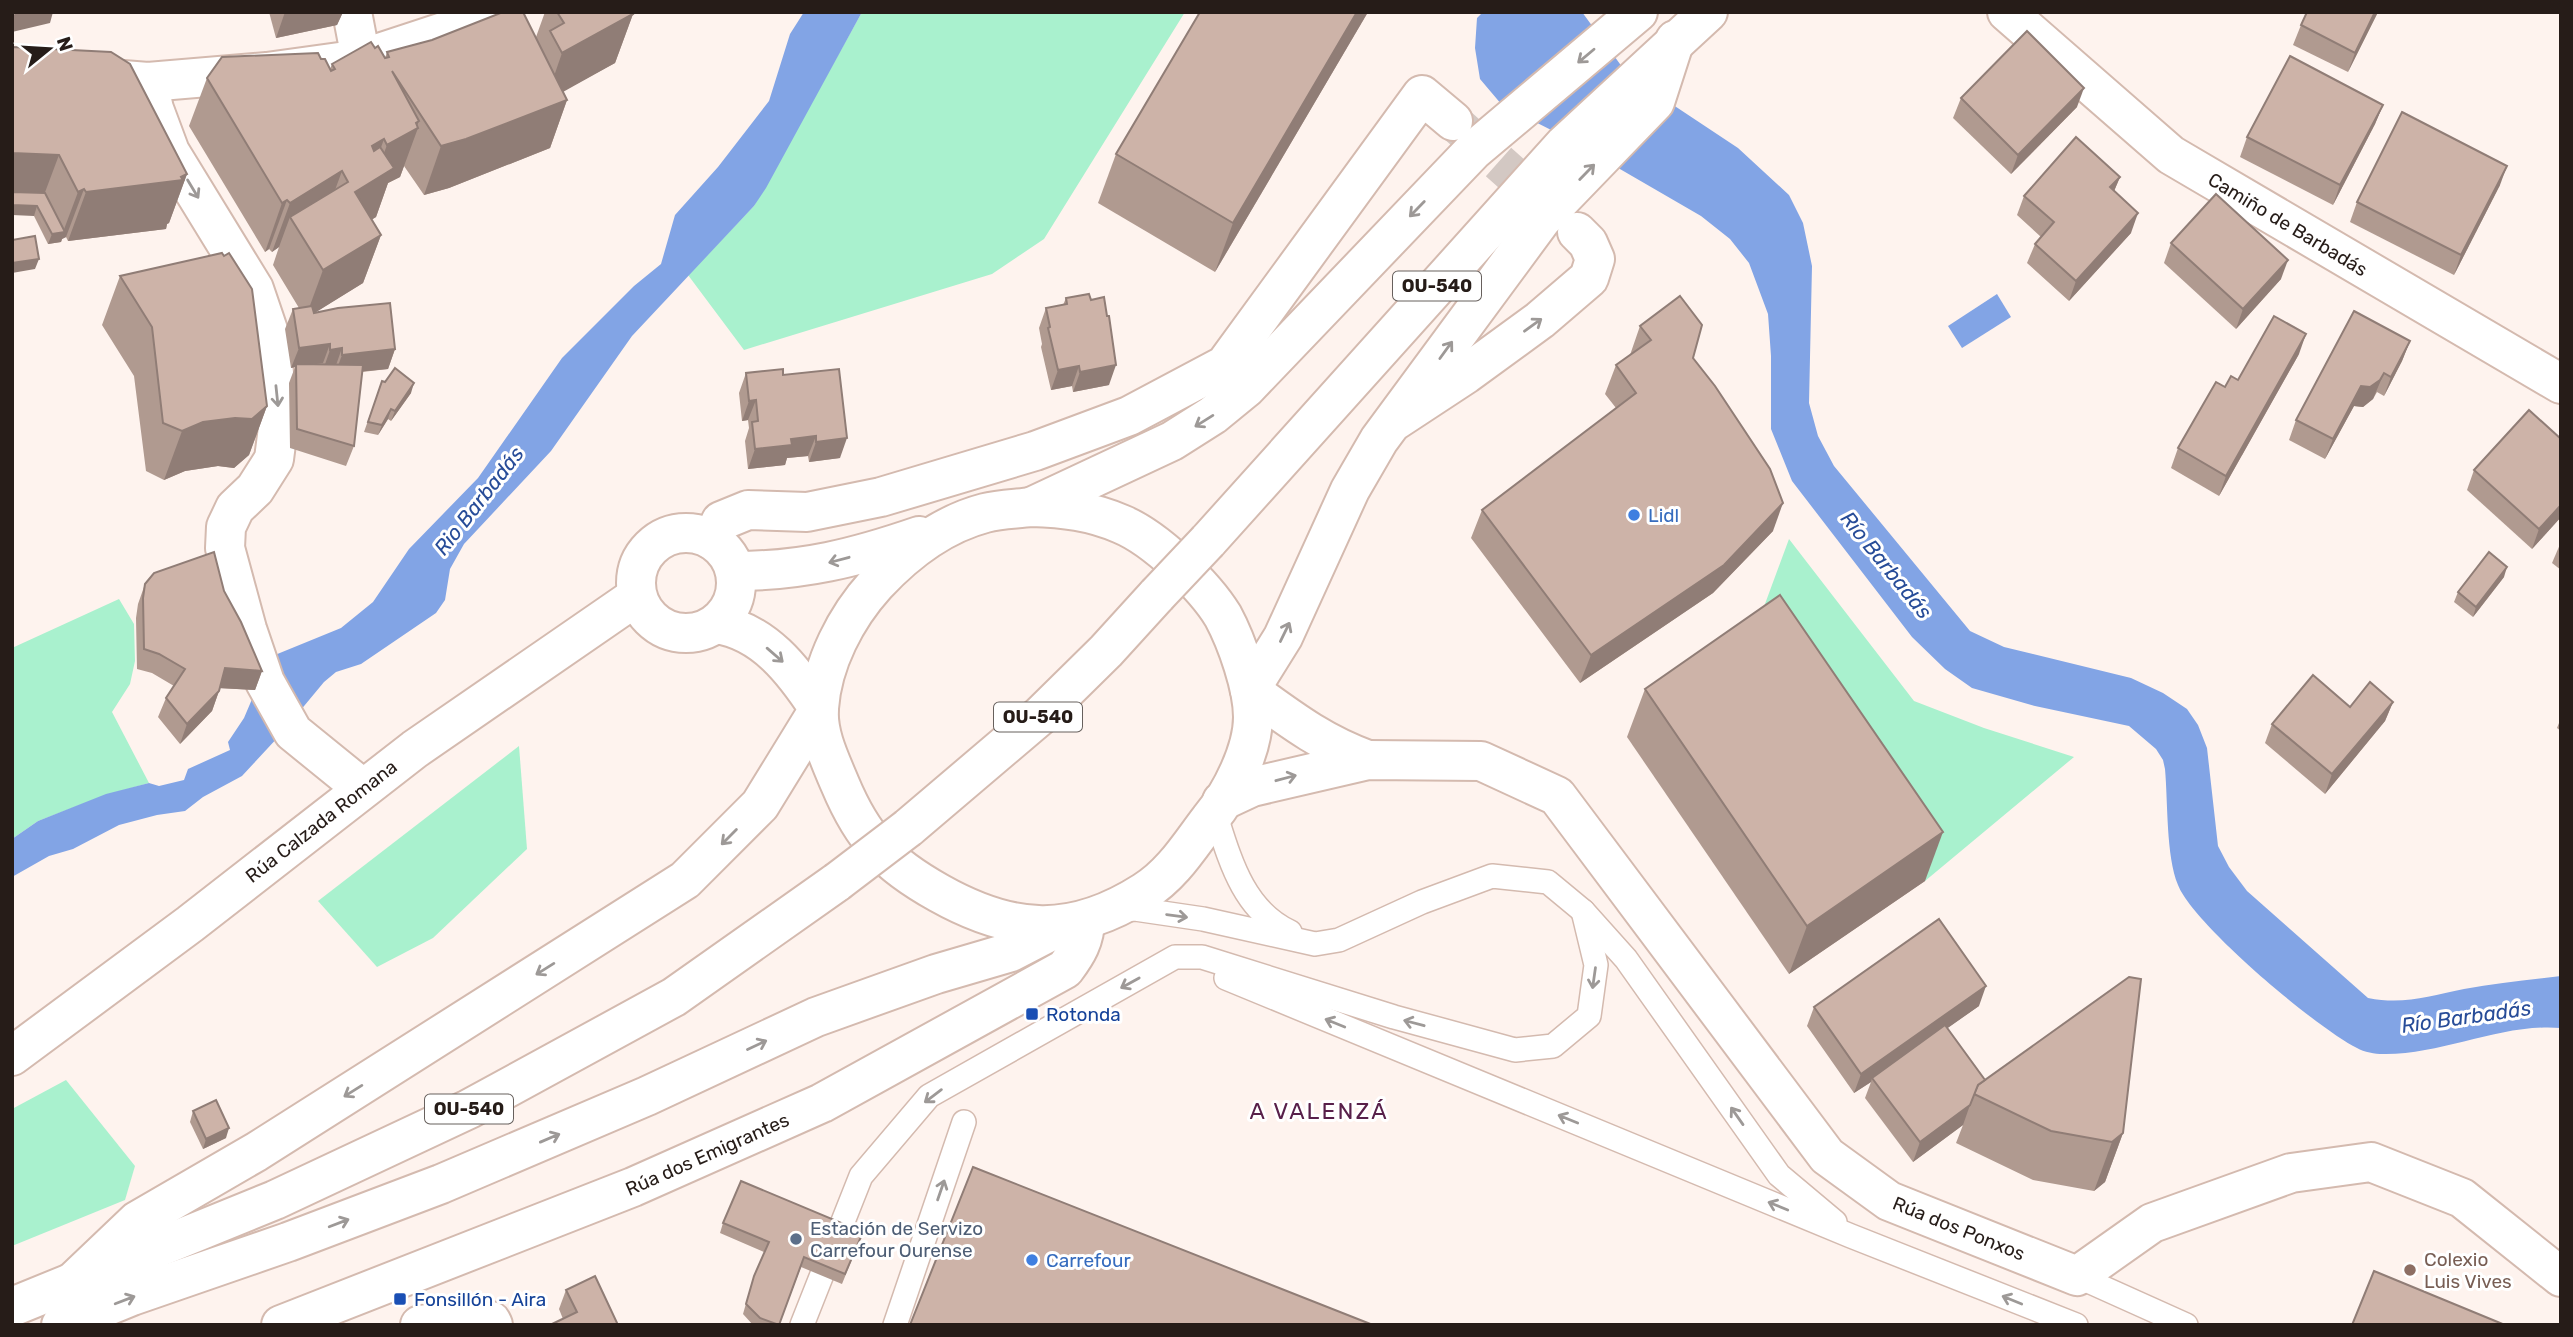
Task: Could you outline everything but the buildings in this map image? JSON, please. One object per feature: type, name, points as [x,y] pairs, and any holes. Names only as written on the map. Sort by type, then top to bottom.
[{"type":"street","points":[[352,12],[360,59]]},
{"type":"street","points":[[94,79],[148,82],[267,72],[360,59],[503,12]]},
{"type":"street","points":[[712,540],[721,521],[748,510],[807,512],[881,497],[1035,451],[1236,376],[1473,151],[1638,12]]},
{"type":"street","name":"OU-540","points":[[12,1307],[275,1200],[469,1109],[674,997],[837,882],[908,828],[1041,715],[1106,651],[1564,145],[1708,12]]},
{"type":"street","name":"Camiño de Barbadás","points":[[2021,20],[2171,155],[2561,384]]},
{"type":"street","points":[[1250,690],[1283,637],[1350,490],[1380,440],[1542,219],[1655,102],[1675,40]]},
{"type":"street","points":[[148,82],[154,109],[170,152],[254,289],[271,336],[279,419],[274,459],[255,489],[236,508],[226,527],[225,548],[247,629],[265,682],[293,733],[362,788]]},
{"type":"street","points":[[1031,507],[1172,440],[1213,415],[1422,95],[1453,121]]},
{"type":"street","points":[[1396,420],[1540,320],[1589,278],[1595,258],[1588,243],[1577,232]]},
{"type":"street","points":[[61,1325],[132,1296],[288,1242],[441,1184],[647,1096],[816,1017],[936,974],[1011,952],[1145,892],[1172,870],[1219,807],[1242,766],[1253,719],[1250,690],[1223,617],[1199,585],[1163,551],[1124,524],[1073,508],[1031,507],[986,513],[828,564],[777,571],[735,571]]},
{"type":"street","points":[[951,526],[897,561],[858,604],[828,662],[819,709],[824,747],[847,802],[883,856],[918,882],[965,908],[998,920],[1027,926],[1086,918]]},
{"type":"street","points":[[673,534],[693,534],[712,540],[726,553],[735,571],[736,591],[729,610],[716,624],[698,633],[679,634],[660,627],[645,614],[637,596],[635,576],[642,558],[656,543],[673,534]]},
{"type":"street","name":"Rúa Calzada Romana","points":[[12,1056],[190,924],[362,788],[637,596]]},
{"type":"street","points":[[716,624],[736,627],[780,658],[802,683],[819,709]]},
{"type":"street","name":"Rúa dos Ponxos","points":[[1250,690],[1311,734],[1337,749],[1368,760]]},
{"type":"street","points":[[72,1283],[137,1221],[257,1152],[685,880],[760,806],[819,709]]},
{"type":"street","name":"Rúa dos Ponxos","points":[[1219,807],[1252,788],[1368,760],[1481,761],[1557,796],[1827,1156],[1889,1201],[2077,1276]]},
{"type":"street","name":"Rúa dos Emigrantes","points":[[292,1321],[633,1187],[822,1103],[1065,969],[1077,954],[1084,935],[1086,918]]},
{"type":"street","points":[[2077,1276],[2152,1223],[2291,1173],[2371,1162],[2462,1198],[2561,1277]]},
{"type":"street","points":[[292,1321],[349,1325]]},
{"type":"street","points":[[419,1325],[448,1321],[491,1321],[493,1325]]},
{"type":"lane","points":[[1219,807],[1227,851],[1250,900],[1266,918],[1315,944]]},
{"type":"lane","points":[[1086,918],[1135,909],[1203,919],[1315,944],[1339,940],[1422,902],[1492,876],[1548,882],[1583,911],[1626,959],[1779,1175],[1851,1236]]},
{"type":"lane","points":[[803,1325],[861,1176],[929,1096],[1175,957],[1202,957],[1394,1017],[1515,1049],[1553,1046],[1589,1016],[1596,965],[1583,911]]},
{"type":"lane","points":[[1175,957],[1851,1236],[2076,1325]]},
{"type":"lane","points":[[895,1325],[964,1122]]},
{"type":"lane","points":[[2077,1276],[2186,1325]]},
{"type":"green space","points":[[862,12],[1185,12],[1044,239],[992,274],[744,350],[688,275],[754,206]]},
{"type":"green space","points":[[1789,539],[1914,701],[1984,728],[2074,757],[1925,881],[1755,631]]},
{"type":"green space","points":[[119,599],[134,624],[135,661],[130,684],[112,712],[149,783],[106,795],[38,821],[12,839],[12,648]]},
{"type":"green space","points":[[519,746],[527,849],[433,938],[377,967],[318,901]]},
{"type":"green space","points":[[66,1080],[135,1166],[125,1200],[12,1246],[12,1109]]},
{"type":"water","name":"Rio Barbadás","points":[[804,12],[862,12],[766,188],[754,206],[632,336],[551,451],[464,544],[450,569],[445,600],[436,613],[361,664],[336,672],[324,682],[242,776],[203,797],[185,811],[119,825],[73,849],[49,856],[12,877],[12,839],[38,821],[106,794],[149,783],[159,786],[184,780],[188,769],[230,750],[228,742],[244,718],[270,657],[341,628],[373,602],[409,549],[478,478],[562,358],[634,286],[661,264],[675,215],[718,167],[769,101],[790,34]]},
{"type":"water","name":"Río Barbadás","points":[[1483,12],[1582,12],[1628,75],[1738,148],[1789,195],[1803,223],[1812,266],[1809,403],[1818,436],[1834,466],[1970,631],[2004,647],[2131,678],[2163,693],[2187,709],[2198,725],[2207,748],[2218,846],[2229,867],[2247,891],[2368,998],[2405,1000],[2488,985],[2561,976],[2561,1028],[2516,1030],[2405,1053],[2370,1052],[2357,1048],[2315,1020],[2231,949],[2188,902],[2178,885],[2169,844],[2165,769],[2156,749],[2129,726],[2035,706],[1972,688],[1945,669],[1912,637],[1792,481],[1771,429],[1768,314],[1749,263],[1730,239],[1701,216],[1563,136],[1502,105],[1480,79],[1475,48],[1477,18]]},
{"type":"water","points":[[1997,294],[2011,317],[1962,348],[1948,326]]},
{"type":"tunnel","points":[[1456,124],[1550,208]]},
{"type":"place","name":"Lidl","points":[[1634,515]]},
{"type":"place","name":"Rotonda","points":[[1032,1014]]},
{"type":"place","name":"Estación de Servizo Carrefour Ourense","points":[[796,1239]]},
{"type":"place","name":"Carrefour","points":[[1032,1260]]},
{"type":"place","name":"Colexio Luis Vives","points":[[2410,1270]]},
{"type":"place","name":"Fonsillón - Aira","points":[[400,1299]]},
{"type":"district","name":"A VALENZÁ","points":[[1319,1111]]}]
